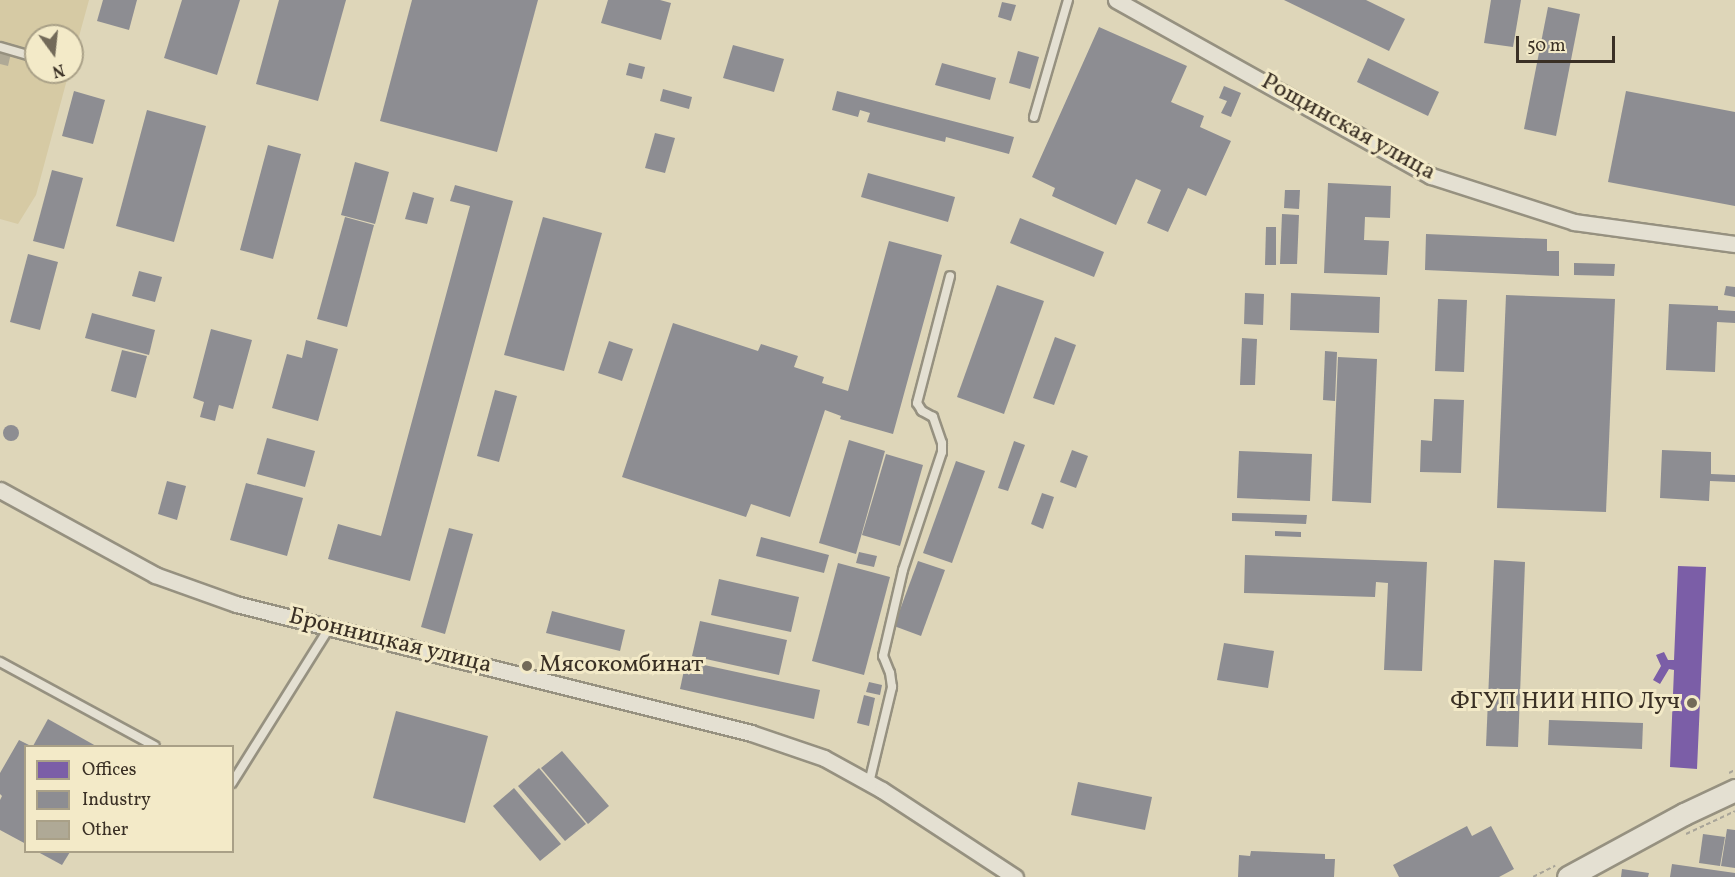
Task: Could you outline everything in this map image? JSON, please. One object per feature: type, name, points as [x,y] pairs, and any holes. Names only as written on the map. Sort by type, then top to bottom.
[{"type":"main road","points":[[1568,877],[1684,814],[1735,790]]},
{"type":"street","name":"Рощинская улица","points":[[1116,0],[1431,177],[1574,222],[1735,244]]},
{"type":"street","name":"Бронницкая улица","points":[[0,490],[155,575],[236,604],[752,733],[824,758],[869,783],[1015,877]]},
{"type":"lane","points":[[1034,117],[1068,0]]},
{"type":"lane","points":[[0,47],[24,54]]},
{"type":"lane","points":[[869,783],[892,687],[890,673],[883,656],[903,570],[942,452],[940,435],[933,417],[922,411],[917,403],[950,276]]},
{"type":"lane","points":[[234,780],[330,627]]},
{"type":"lane","points":[[0,662],[151,745]]},
{"type":"shaded area","points":[[0,0],[89,0],[82,24],[24,24],[24,84],[66,84],[36,195],[18,224],[0,219]]},
{"type":"building: Offices","points":[[1678,566],[1706,567],[1697,769],[1670,767],[1674,670],[1669,669],[1660,684],[1653,680],[1661,666],[1656,655],[1664,652],[1668,660],[1674,660]]},
{"type":"building: Industry","points":[[103,0],[137,0],[129,30],[97,21]]},
{"type":"building: Industry","points":[[182,0],[240,0],[217,75],[164,58]]},
{"type":"building: Industry","points":[[279,0],[346,0],[318,101],[256,84]]},
{"type":"building: Industry","points":[[412,0],[538,0],[497,152],[380,121]]},
{"type":"building: Industry","points":[[608,0],[660,0],[671,3],[661,40],[601,23]]},
{"type":"building: Industry","points":[[1284,0],[1366,0],[1405,19],[1389,51]]},
{"type":"building: Industry","points":[[1491,0],[1521,0],[1513,47],[1484,43]]},
{"type":"building: Industry","points":[[1002,2],[1016,5],[1011,21],[998,17]]},
{"type":"building: Industry","points":[[1548,7],[1580,14],[1556,136],[1524,129]]},
{"type":"building: Industry","points":[[1099,27],[1187,66],[1171,102],[1204,116],[1200,127],[1231,141],[1206,196],[1188,188],[1168,232],[1147,223],[1161,190],[1136,179],[1116,225],[1052,196],[1055,188],[1032,177]]},
{"type":"building: Industry","points":[[733,45],[784,59],[774,92],[723,78]]},
{"type":"building: Industry","points":[[1018,51],[1039,57],[1030,89],[1009,83]]},
{"type":"building: Industry","points":[[1368,58],[1439,92],[1428,116],[1357,82]]},
{"type":"building: Industry","points":[[629,63],[645,67],[642,79],[626,75]]},
{"type":"building: Industry","points":[[942,63],[996,78],[990,100],[935,85]]},
{"type":"building: Industry","points":[[1224,86],[1241,93],[1231,117],[1221,113],[1227,101],[1219,98]]},
{"type":"building: Industry","points":[[663,89],[692,97],[689,109],[660,101]]},
{"type":"building: Industry","points":[[74,91],[105,100],[93,144],[62,136]]},
{"type":"building: Industry","points":[[837,91],[1014,137],[1009,154],[946,137],[945,142],[867,122],[870,113],[860,110],[858,117],[832,110]]},
{"type":"building: Industry","points":[[1626,91],[1735,112],[1735,206],[1608,182]]},
{"type":"building: Industry","points":[[147,110],[206,126],[174,242],[116,226]]},
{"type":"building: Industry","points":[[655,133],[675,138],[665,173],[645,168]]},
{"type":"building: Industry","points":[[268,145],[301,154],[273,259],[240,250]]},
{"type":"building: Industry","points":[[355,162],[389,172],[375,224],[341,215]]},
{"type":"building: Industry","points":[[52,170],[83,178],[64,249],[33,241]]},
{"type":"building: Industry","points":[[868,173],[955,197],[948,222],[861,197]]},
{"type":"building: Industry","points":[[1328,183],[1391,186],[1390,218],[1365,217],[1364,240],[1389,241],[1387,275],[1324,273]]},
{"type":"building: Industry","points":[[455,185],[513,201],[410,581],[328,559],[338,524],[381,536],[470,206],[450,201]]},
{"type":"building: Industry","points":[[1285,190],[1300,190],[1299,209],[1284,208]]},
{"type":"building: Industry","points":[[413,192],[434,198],[427,224],[405,219]]},
{"type":"building: Industry","points":[[1282,214],[1299,215],[1297,264],[1280,264]]},
{"type":"building: Industry","points":[[345,217],[374,225],[347,327],[317,319]]},
{"type":"building: Industry","points":[[543,217],[602,233],[564,371],[504,355]]},
{"type":"building: Industry","points":[[1020,218],[1104,252],[1094,277],[1010,243]]},
{"type":"building: Industry","points":[[1266,227],[1276,227],[1276,265],[1265,265]]},
{"type":"building: Industry","points":[[1426,234],[1547,239],[1547,251],[1559,251],[1559,276],[1425,270]]},
{"type":"building: Industry","points":[[889,241],[942,255],[893,434],[840,419],[841,416],[825,410],[790,517],[751,504],[746,517],[622,477],[673,323],[758,351],[761,344],[798,356],[794,367],[824,377],[822,383],[848,391]]},
{"type":"building: Industry","points":[[28,254],[58,262],[40,330],[10,322]]},
{"type":"building: Industry","points":[[1574,263],[1615,264],[1614,276],[1574,275]]},
{"type":"building: Industry","points":[[139,271],[162,277],[155,302],[132,296]]},
{"type":"building: Industry","points":[[997,285],[1044,301],[1004,414],[957,397]]},
{"type":"building: Industry","points":[[1726,286],[1735,287],[1735,297],[1724,295]]},
{"type":"building: Industry","points":[[1245,293],[1264,294],[1263,325],[1244,324]]},
{"type":"building: Industry","points":[[1291,293],[1380,297],[1379,333],[1290,330]]},
{"type":"building: Industry","points":[[1506,295],[1615,299],[1606,512],[1497,508]]},
{"type":"building: Industry","points":[[1438,299],[1467,300],[1464,372],[1435,371]]},
{"type":"building: Industry","points":[[1669,304],[1718,306],[1718,310],[1735,311],[1735,323],[1717,322],[1715,372],[1666,370]]},
{"type":"building: Industry","points":[[92,313],[155,330],[149,355],[85,338]]},
{"type":"building: Industry","points":[[211,329],[252,340],[233,409],[219,405],[215,421],[200,417],[204,402],[193,398]]},
{"type":"building: Industry","points":[[1055,337],[1076,345],[1054,405],[1033,398]]},
{"type":"building: Industry","points":[[1242,338],[1257,339],[1255,385],[1240,385]]},
{"type":"building: Industry","points":[[306,340],[338,349],[318,421],[272,408],[287,354],[302,358]]},
{"type":"building: Industry","points":[[609,341],[633,349],[622,381],[598,373]]},
{"type":"building: Industry","points":[[122,350],[147,356],[136,398],[111,391]]},
{"type":"building: Industry","points":[[1325,351],[1337,352],[1335,401],[1323,400]]},
{"type":"building: Industry","points":[[1338,357],[1377,359],[1371,503],[1332,501]]},
{"type":"building: Industry","points":[[495,390],[517,396],[499,462],[477,456]]},
{"type":"building: Industry","points":[[1434,399],[1464,400],[1461,473],[1420,472],[1421,440],[1432,441]]},
{"type":"building: Industry","points":[[8,425],[14,425],[19,433],[17,439],[8,441],[3,436],[3,430]]},
{"type":"building: Industry","points":[[267,438],[315,451],[305,487],[257,474]]},
{"type":"building: Industry","points":[[849,440],[885,451],[856,554],[819,543]]},
{"type":"building: Industry","points":[[1014,441],[1025,445],[1008,491],[998,488]]},
{"type":"building: Industry","points":[[1072,450],[1088,456],[1076,488],[1060,482]]},
{"type":"building: Industry","points":[[1662,450],[1711,452],[1711,474],[1735,475],[1735,482],[1710,481],[1709,501],[1660,498]]},
{"type":"building: Industry","points":[[1239,451],[1312,454],[1310,501],[1237,498]]},
{"type":"building: Industry","points":[[886,454],[923,465],[900,546],[862,535]]},
{"type":"building: Industry","points":[[956,461],[985,471],[952,563],[923,553]]},
{"type":"building: Industry","points":[[167,481],[186,486],[177,520],[158,514]]},
{"type":"building: Industry","points":[[246,483],[303,498],[287,556],[230,540]]},
{"type":"building: Industry","points":[[1042,493],[1054,497],[1043,529],[1031,524]]},
{"type":"building: Industry","points":[[1232,513],[1307,515],[1306,524],[1232,521]]},
{"type":"building: Industry","points":[[449,528],[473,534],[445,634],[421,627]]},
{"type":"building: Industry","points":[[1275,531],[1301,532],[1301,537],[1275,536]]},
{"type":"building: Industry","points":[[761,537],[829,555],[824,573],[756,556]]},
{"type":"building: Industry","points":[[859,552],[877,556],[874,567],[856,563]]},
{"type":"building: Industry","points":[[1245,555],[1427,562],[1422,671],[1384,670],[1388,583],[1376,582],[1375,597],[1244,593]]},
{"type":"building: Industry","points":[[1494,560],[1525,562],[1518,747],[1486,746]]},
{"type":"building: Industry","points":[[918,561],[945,570],[921,636],[894,626]]},
{"type":"building: Industry","points":[[838,563],[890,577],[864,675],[812,661]]},
{"type":"building: Industry","points":[[719,579],[799,597],[791,632],[711,615]]},
{"type":"building: Industry","points":[[552,611],[625,630],[620,651],[546,633]]},
{"type":"building: Industry","points":[[700,621],[787,640],[779,675],[692,656]]},
{"type":"building: Industry","points":[[1224,643],[1274,651],[1268,688],[1217,680]]},
{"type":"building: Industry","points":[[686,661],[820,690],[814,719],[680,689]]},
{"type":"building: Industry","points":[[869,682],[882,685],[880,695],[866,692]]},
{"type":"building: Industry","points":[[864,695],[875,698],[869,726],[857,723]]},
{"type":"building: Industry","points":[[396,711],[488,736],[465,823],[373,798]]},
{"type":"building: Industry","points":[[48,719],[94,745],[34,745]]},
{"type":"building: Industry","points":[[1549,720],[1643,723],[1642,749],[1548,745]]},
{"type":"building: Industry","points":[[19,740],[29,745],[24,745],[24,843],[0,830],[2,796],[0,794],[0,773]]},
{"type":"building: Industry","points":[[562,751],[609,806],[588,824],[541,768]]},
{"type":"building: Industry","points":[[539,768],[586,824],[565,841],[518,786]]},
{"type":"building: Industry","points":[[1078,782],[1152,797],[1145,830],[1071,815]]},
{"type":"building: Industry","points":[[514,788],[561,844],[540,861],[493,806]]},
{"type":"building: Industry","points":[[1467,826],[1472,836],[1491,826],[1514,869],[1499,877],[1399,877],[1393,865]]},
{"type":"building: Industry","points":[[1727,829],[1735,830],[1735,868],[1721,866]]},
{"type":"building: Industry","points":[[1703,834],[1725,837],[1720,866],[1699,863]]},
{"type":"building: Industry","points":[[1251,851],[1325,854],[1325,859],[1335,859],[1334,877],[1238,877],[1239,855],[1250,856]]},
{"type":"building: Industry","points":[[40,853],[69,853],[62,865]]},
{"type":"building: Industry","points":[[1672,864],[1735,873],[1735,877],[1670,877]]},
{"type":"building: Industry","points":[[1622,869],[1649,873],[1648,877],[1621,877]]},
{"type":"building: Other","points":[[0,51],[11,53],[8,66],[0,64]]},
{"type":"place","name":"Мясокомбинат","points":[[527,666]]},
{"type":"place","name":"ФГУП НИИ НПО Луч","points":[[1692,703]]}]
